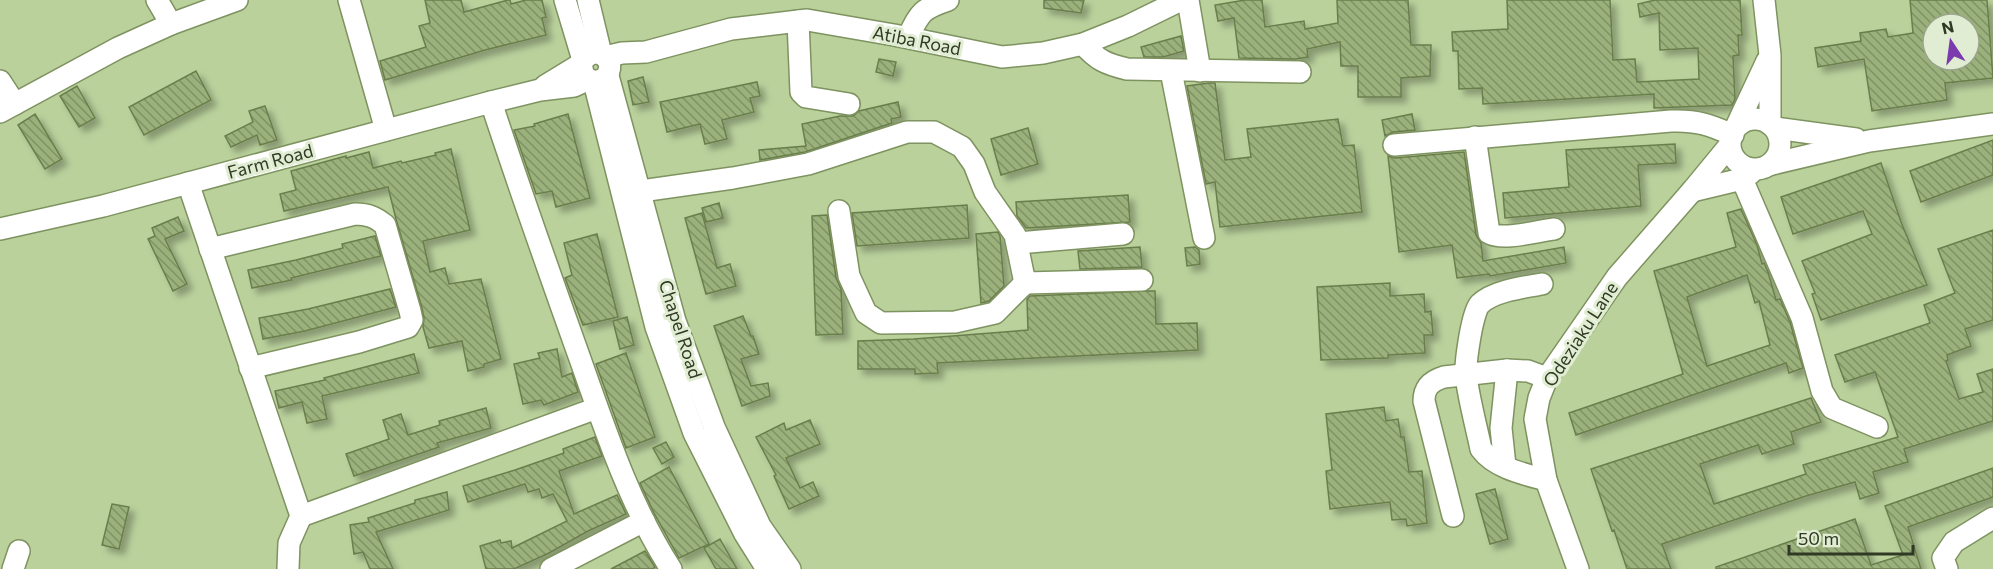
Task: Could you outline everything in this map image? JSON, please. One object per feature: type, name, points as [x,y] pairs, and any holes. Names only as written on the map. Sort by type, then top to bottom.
[{"type":"street","points":[[157,0],[171,24]]},
{"type":"street","points":[[0,81],[7,108],[118,48],[171,24],[237,0]]},
{"type":"street","points":[[349,0],[386,130]]},
{"type":"street","points":[[565,0],[596,68]]},
{"type":"street","points":[[588,0],[596,68]]},
{"type":"street","points":[[908,37],[926,8],[948,0]]},
{"type":"street","points":[[1180,0],[1200,71]]},
{"type":"street","name":"Atiba Road","points":[[596,68],[622,53],[646,52],[730,29],[807,20],[908,37],[1002,57],[1043,53],[1083,44],[1128,27],[1180,0]]},
{"type":"street","points":[[1756,171],[1779,153],[1780,140],[1772,126],[1770,56],[1764,0]]},
{"type":"street","points":[[798,21],[801,92],[806,97],[849,104]]},
{"type":"street","points":[[1083,44],[1094,57],[1108,65],[1134,70],[1300,72]]},
{"type":"street","name":"Odeziaku Lane","points":[[1578,569],[1546,480],[1535,419],[1539,398],[1547,378],[1617,278],[1692,191],[1733,136],[1770,56]]},
{"type":"street","name":"Farm Road","points":[[0,230],[103,206],[540,90],[596,68]]},
{"type":"street","name":"Chapel Road","points":[[596,68],[640,191],[675,321],[714,427],[760,526],[789,569]]},
{"type":"street","name":"Chapel Road","points":[[596,68],[656,327],[694,433],[745,534],[768,569]]},
{"type":"street","points":[[1172,71],[1204,238]]},
{"type":"street","points":[[491,102],[597,408],[623,476],[653,542],[671,569]]},
{"type":"street","points":[[1869,141],[1772,126],[1759,119],[1747,120],[1733,136],[1737,163],[1756,171],[1802,318],[1822,391],[1832,408],[1877,427]]},
{"type":"street","points":[[1394,145],[1693,120],[1711,125],[1733,136]]},
{"type":"street","points":[[1692,191],[1756,171],[1869,141],[1993,124]]},
{"type":"street","points":[[640,191],[733,178],[808,164],[907,132],[934,132],[962,147],[974,164],[985,192],[1012,229],[1018,243],[1025,283]]},
{"type":"street","points":[[1475,137],[1489,233],[1494,236],[1503,236],[1554,229]]},
{"type":"street","points":[[188,183],[301,516],[289,543],[288,569]]},
{"type":"street","points":[[839,211],[849,276],[866,313],[881,323],[955,322],[995,313],[1025,283],[1142,280]]},
{"type":"street","points":[[210,249],[355,214],[366,214],[385,225],[412,320],[408,327],[359,342],[250,368]]},
{"type":"street","points":[[1018,243],[1123,234]]},
{"type":"street","points":[[1542,284],[1519,288],[1494,296],[1479,304],[1472,323],[1466,374],[1480,449],[1491,460],[1546,480]]},
{"type":"street","points":[[1504,466],[1501,428],[1507,370]]},
{"type":"street","points":[[1453,516],[1424,401],[1424,393],[1428,385],[1435,380],[1466,374],[1507,370],[1528,370],[1547,378]]},
{"type":"street","points":[[301,516],[597,408]]},
{"type":"street","points":[[1947,569],[1943,558],[1954,542],[1993,518]]},
{"type":"street","points":[[551,569],[644,521]]},
{"type":"building","points":[[425,0],[461,0],[464,12],[508,0],[511,4],[526,0],[542,0],[546,17],[542,18],[546,35],[485,50],[385,80],[380,61],[426,47],[419,26],[430,23]]},
{"type":"building","points":[[1044,0],[1084,0],[1081,13],[1044,8]]},
{"type":"building","points":[[1262,0],[1265,27],[1304,21],[1305,29],[1338,23],[1337,0],[1408,0],[1411,45],[1431,45],[1430,76],[1401,78],[1401,97],[1358,97],[1358,66],[1341,66],[1340,42],[1307,49],[1308,57],[1295,59],[1239,58],[1234,18],[1218,21],[1215,5]]},
{"type":"building","points":[[1507,0],[1610,0],[1613,60],[1635,59],[1637,82],[1699,79],[1698,48],[1660,50],[1659,13],[1640,17],[1638,4],[1655,0],[1740,0],[1742,35],[1738,35],[1739,55],[1733,56],[1735,99],[1732,105],[1654,108],[1654,94],[1483,104],[1482,88],[1459,89],[1458,51],[1453,51],[1452,32],[1508,29]]},
{"type":"building","points":[[1910,0],[1987,0],[1993,78],[1945,83],[1947,100],[1872,111],[1864,59],[1818,67],[1815,48],[1861,41],[1860,33],[1886,29],[1888,37],[1913,33]]},
{"type":"building","points":[[1181,36],[1184,51],[1163,57],[1144,57],[1141,47]]},
{"type":"building","points":[[879,59],[896,62],[893,76],[876,72]]},
{"type":"building","points":[[196,71],[211,100],[144,135],[129,107]]},
{"type":"building","points":[[643,77],[649,102],[633,105],[628,81]]},
{"type":"building","points":[[757,82],[760,96],[750,98],[754,112],[722,120],[727,139],[705,144],[700,124],[667,132],[660,102]]},
{"type":"building","points":[[1215,83],[1225,160],[1251,157],[1247,129],[1338,119],[1343,146],[1354,145],[1362,212],[1220,227],[1215,182],[1206,184],[1187,86]]},
{"type":"building","points":[[77,86],[95,118],[79,127],[60,96]]},
{"type":"building","points":[[898,102],[901,117],[891,119],[892,123],[805,152],[760,160],[759,150],[806,146],[802,124],[840,116],[853,116],[859,111]]},
{"type":"building","points":[[265,106],[277,140],[260,145],[257,135],[231,147],[225,136],[253,122],[249,111]]},
{"type":"building","points":[[35,114],[62,159],[45,169],[18,125]]},
{"type":"building","points":[[568,114],[590,198],[556,207],[552,191],[536,194],[514,130],[535,126],[534,124]]},
{"type":"building","points":[[1412,114],[1415,130],[1393,132],[1385,136],[1382,120]]},
{"type":"building","points":[[1028,128],[1038,164],[1001,175],[991,139]]},
{"type":"building","points":[[1993,140],[1993,175],[1921,202],[1910,171]]},
{"type":"building","points":[[1675,144],[1676,163],[1638,165],[1641,206],[1505,218],[1503,193],[1569,187],[1566,150]]},
{"type":"building","points":[[451,149],[470,230],[423,241],[430,272],[445,268],[449,284],[481,279],[501,359],[468,371],[462,341],[429,348],[423,327],[422,308],[388,187],[284,211],[280,194],[296,190],[291,171],[346,156],[346,158],[369,152],[373,168],[436,155],[435,153]]},
{"type":"building","points":[[1464,152],[1476,235],[1481,243],[1483,261],[1564,247],[1566,263],[1490,276],[1489,274],[1457,278],[1452,245],[1399,252],[1388,156],[1395,158]]},
{"type":"building","points":[[1881,163],[1901,222],[1927,285],[1821,320],[1812,294],[1815,293],[1802,261],[1872,234],[1863,211],[1793,234],[1781,197]]},
{"type":"building","points":[[1128,195],[1130,222],[1026,228],[1017,216],[1016,202]]},
{"type":"building","points":[[719,203],[723,218],[706,222],[702,208]]},
{"type":"building","points":[[967,205],[969,238],[857,246],[852,213]]},
{"type":"building","points":[[1741,209],[1757,245],[1762,264],[1764,263],[1768,272],[1776,300],[1780,299],[1790,322],[1803,368],[1789,373],[1786,363],[1576,435],[1569,413],[1683,374],[1654,271],[1736,247],[1727,213]],"holes":[[[1747,275],[1755,303],[1759,301],[1770,345],[1707,366],[1687,297]]]},
{"type":"building","points":[[702,213],[717,268],[730,264],[736,286],[706,294],[685,218]]},
{"type":"building","points":[[827,215],[836,278],[841,289],[843,334],[816,335],[812,216]]},
{"type":"building","points":[[178,217],[184,231],[165,239],[187,284],[173,291],[148,239],[155,236],[152,228]]},
{"type":"building","points":[[1993,230],[1993,320],[1965,329],[1971,346],[1947,355],[1948,360],[1946,361],[1959,399],[1983,392],[1977,374],[1993,369],[1993,421],[1904,449],[1908,462],[1873,472],[1879,493],[1860,499],[1855,482],[1806,496],[1662,544],[1671,569],[1627,569],[1591,469],[1811,398],[1821,422],[1791,432],[1794,444],[1762,454],[1758,445],[1700,464],[1714,504],[1806,474],[1803,465],[1898,437],[1875,372],[1845,382],[1835,355],[1930,323],[1924,305],[1955,293],[1938,249]]},
{"type":"building","points":[[998,232],[1004,286],[989,301],[981,303],[976,234]]},
{"type":"building","points":[[597,234],[618,317],[583,325],[565,278],[572,275],[564,243]]},
{"type":"building","points":[[375,236],[381,256],[291,278],[292,280],[252,288],[248,270],[343,248],[342,244]]},
{"type":"building","points":[[1140,247],[1142,267],[1080,269],[1078,251]]},
{"type":"building","points":[[1195,247],[1199,250],[1200,264],[1187,266],[1185,248]]},
{"type":"building","points":[[1390,283],[1390,296],[1424,294],[1425,312],[1431,311],[1433,335],[1424,335],[1425,353],[1388,355],[1388,358],[1321,360],[1317,287]]},
{"type":"building","points":[[390,289],[396,307],[305,331],[263,339],[259,318],[308,309]]},
{"type":"building","points":[[1155,291],[1156,324],[1197,323],[1198,350],[937,363],[938,373],[915,374],[915,369],[858,369],[858,341],[1028,330],[1027,299],[1030,296]]},
{"type":"building","points":[[743,316],[759,354],[741,359],[751,386],[768,383],[770,396],[742,406],[714,326]]},
{"type":"building","points":[[627,317],[634,345],[620,349],[613,321]]},
{"type":"building","points":[[557,349],[562,377],[572,373],[578,392],[544,405],[541,400],[523,404],[514,364],[540,358],[538,353]]},
{"type":"building","points":[[626,353],[655,437],[626,448],[596,364]]},
{"type":"building","points":[[414,354],[419,373],[322,396],[327,419],[307,423],[302,402],[279,408],[275,391],[325,380],[324,378]]},
{"type":"building","points":[[1384,407],[1386,421],[1398,419],[1401,437],[1404,437],[1409,472],[1422,471],[1427,523],[1407,526],[1406,519],[1392,520],[1390,502],[1330,509],[1326,471],[1332,470],[1326,414]]},
{"type":"building","points":[[486,408],[491,428],[437,443],[439,447],[354,476],[346,454],[389,439],[383,420],[401,414],[408,435],[440,425],[439,421]]},
{"type":"building","points":[[810,420],[820,444],[786,458],[800,488],[813,482],[819,496],[789,509],[774,476],[776,475],[756,437],[784,423],[786,430]]},
{"type":"building","points":[[595,437],[602,456],[559,471],[574,514],[617,495],[626,514],[514,569],[486,569],[480,546],[500,540],[501,543],[511,541],[512,548],[567,521],[553,494],[542,498],[539,489],[528,492],[525,484],[468,502],[463,486],[564,453],[563,449]]},
{"type":"building","points":[[666,442],[674,457],[662,464],[653,448]]},
{"type":"building","points":[[669,467],[709,544],[679,558],[640,483]]},
{"type":"building","points":[[1993,468],[1993,497],[1908,527],[1921,569],[1716,569],[1716,567],[1855,519],[1871,565],[1903,555],[1885,506]]},
{"type":"building","points":[[1495,489],[1508,539],[1490,544],[1476,494]]},
{"type":"building","points":[[447,492],[449,510],[376,532],[393,569],[370,569],[363,552],[354,554],[350,525],[369,522],[368,518],[415,503],[415,500]]},
{"type":"building","points":[[112,504],[129,507],[119,549],[102,545]]},
{"type":"building","points":[[720,539],[737,569],[716,569],[704,548]]},
{"type":"building","points":[[645,551],[655,567],[652,569],[611,569]]}]
